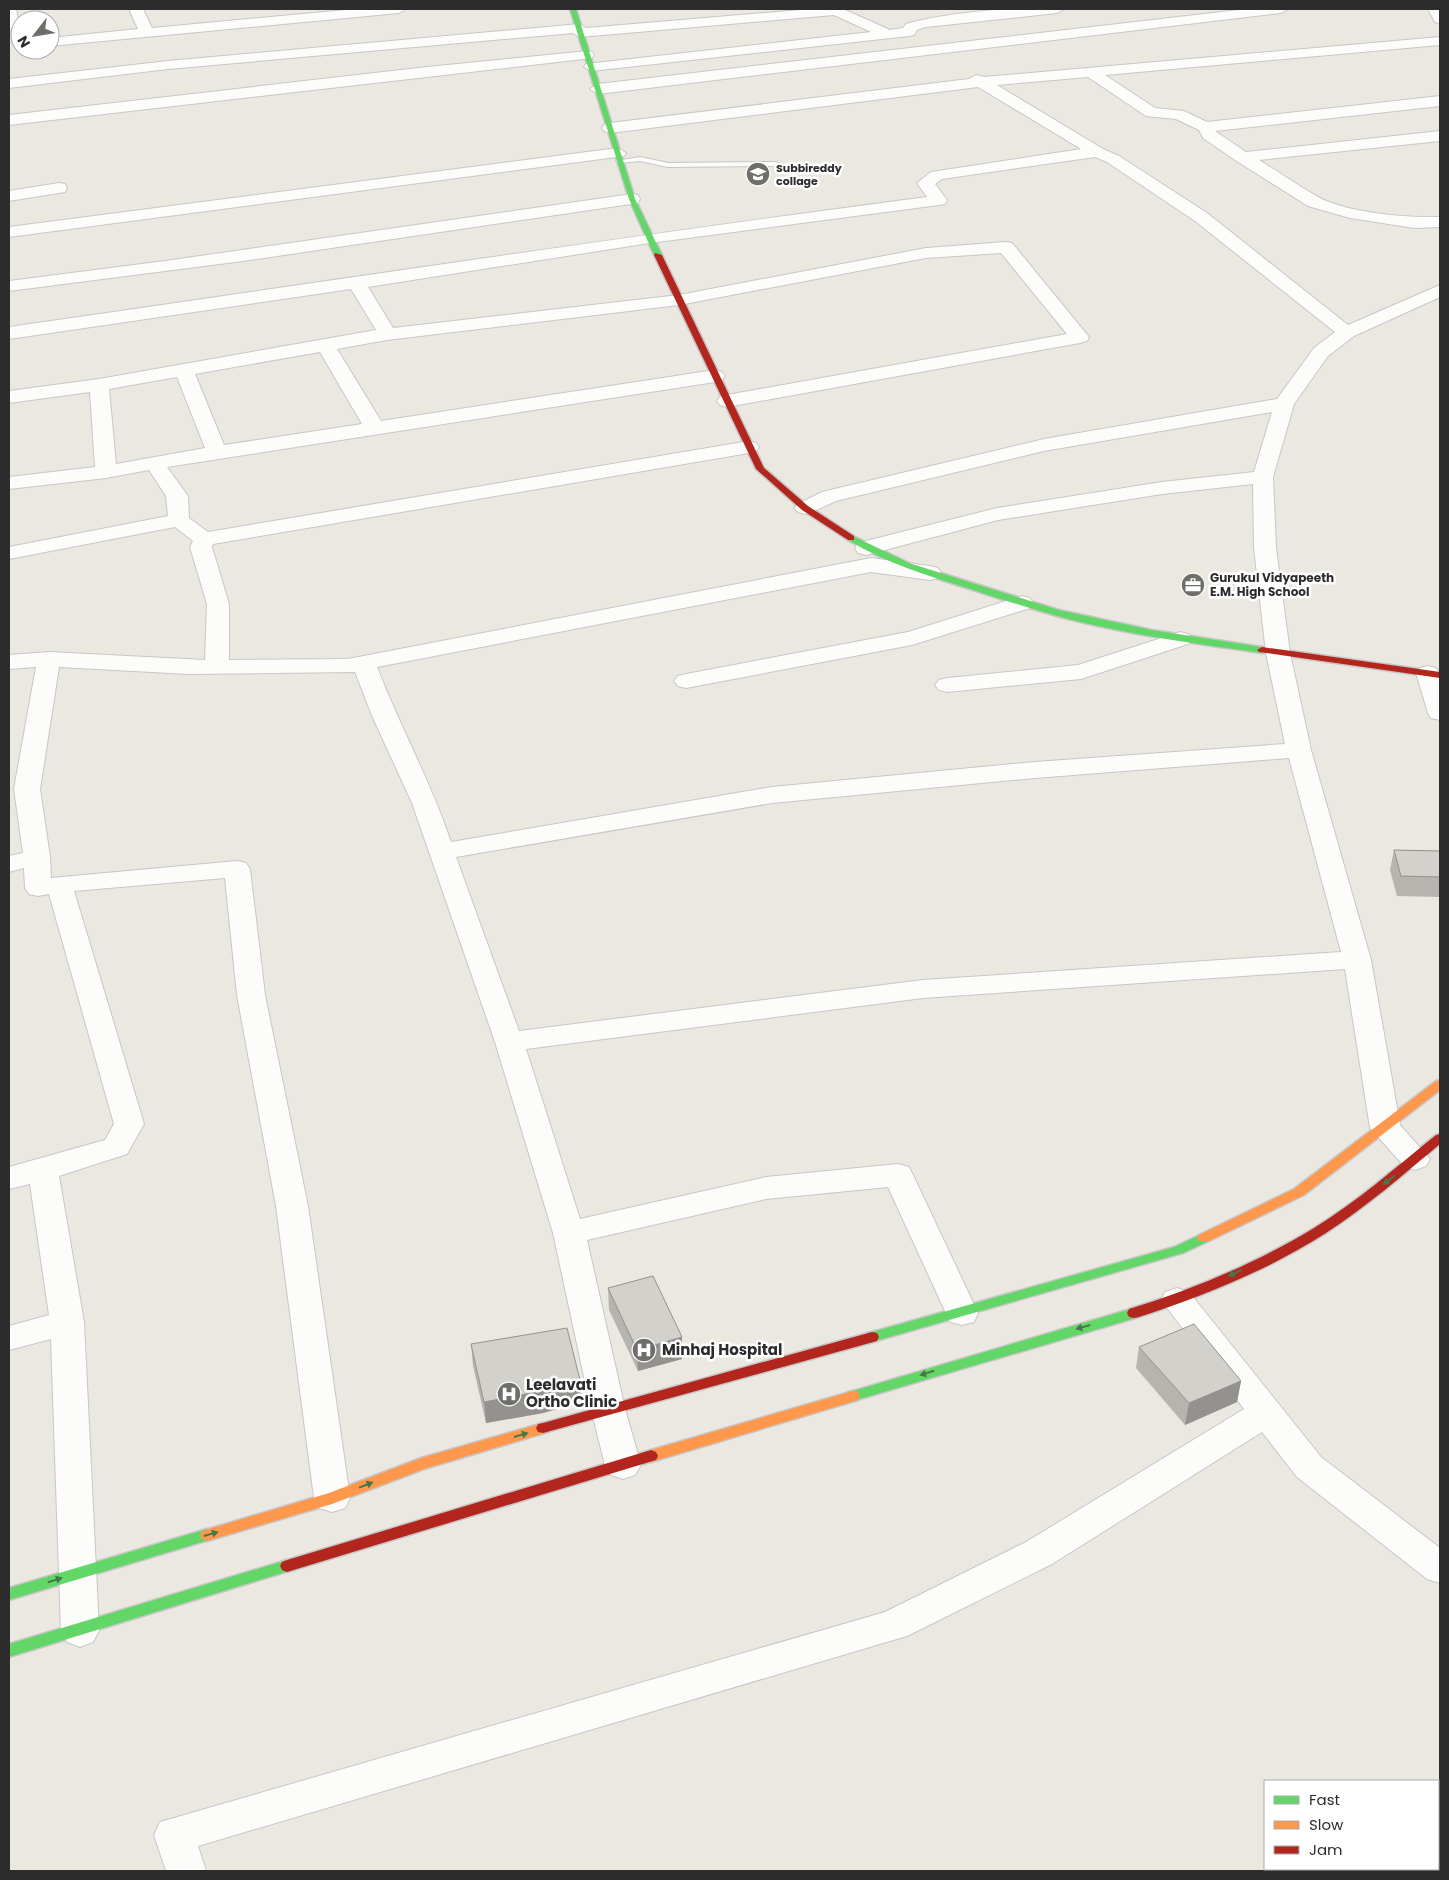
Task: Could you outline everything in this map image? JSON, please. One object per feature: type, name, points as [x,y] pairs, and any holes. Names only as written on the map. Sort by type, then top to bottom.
[{"type":"main road","points":[[573,9],[632,198],[650,238],[760,470],[805,508],[866,548],[930,573],[1085,620],[1180,639],[1434,674]]},
{"type":"main road","points":[[9,1594],[332,1498],[421,1464],[608,1409],[962,1313],[1178,1250],[1226,1234],[1299,1192],[1440,1084]]},
{"type":"main road","points":[[9,1651],[1177,1300],[1251,1261],[1318,1230],[1385,1183],[1440,1138]]},
{"type":"street","points":[[9,9],[10,26]]},
{"type":"street","points":[[136,9],[147,34]]},
{"type":"street","points":[[256,9],[263,22]]},
{"type":"street","points":[[60,41],[399,9]]},
{"type":"street","points":[[909,32],[911,27],[925,23],[1057,9]]},
{"type":"street","points":[[598,89],[1281,9]]},
{"type":"street","points":[[1435,9],[1440,19]]},
{"type":"street","points":[[9,84],[168,64],[836,10],[889,34]]},
{"type":"street","points":[[9,120],[427,71],[589,61],[909,32],[980,82],[1097,152],[1113,159],[1201,217],[1328,320],[1347,332]]},
{"type":"street","points":[[610,128],[980,82],[1440,41]]},
{"type":"street","points":[[1089,71],[1151,113],[1179,114],[1205,127],[1440,100]]},
{"type":"street","points":[[1205,127],[1209,135],[1314,202],[1350,213],[1414,223],[1440,222]]},
{"type":"street","points":[[1241,157],[1440,136]]},
{"type":"street","points":[[9,333],[650,238],[939,200],[925,183],[937,175],[1097,152]]},
{"type":"street","points":[[9,232],[619,157]]},
{"type":"street","points":[[9,196],[59,188]]},
{"type":"street","points":[[9,286],[116,273],[632,198]]},
{"type":"street","points":[[9,397],[99,385],[387,334],[679,300],[926,253],[1006,248],[1080,337],[727,401]]},
{"type":"street","points":[[356,282],[387,334]]},
{"type":"street","points":[[1415,1159],[1385,1128],[1357,960],[1299,750],[1278,653],[1265,548],[1263,477],[1284,404],[1321,352],[1347,332],[1440,290]]},
{"type":"street","points":[[325,345],[375,428]]},
{"type":"street","points":[[184,370],[216,452]]},
{"type":"street","points":[[9,483],[106,472],[216,452],[715,376]]},
{"type":"street","points":[[99,385],[106,472]]},
{"type":"street","points":[[805,508],[829,496],[1044,445],[1284,404]]},
{"type":"street","points":[[155,464],[176,496],[179,520],[204,539],[749,447]]},
{"type":"street","points":[[866,548],[997,514],[1162,488],[1263,477]]},
{"type":"street","points":[[9,552],[179,520]]},
{"type":"street","points":[[204,539],[201,547],[218,604],[217,667]]},
{"type":"street","points":[[9,662],[49,659],[189,668],[348,666],[871,565],[930,573]]},
{"type":"street","points":[[686,681],[912,638],[1022,602]]},
{"type":"street","points":[[947,685],[1081,672],[1180,639]]},
{"type":"street","points":[[49,659],[27,790],[23,861],[38,888],[59,884],[237,869],[251,995],[292,1206],[332,1498]]},
{"type":"street","points":[[364,663],[385,718],[425,803],[510,1042],[569,1233],[608,1409],[623,1465]]},
{"type":"street","points":[[1434,674],[1440,713]]},
{"type":"street","points":[[441,852],[772,795],[1035,770],[1148,763],[1299,750]]},
{"type":"street","points":[[9,1178],[43,1170],[116,1147],[129,1124],[59,884]]},
{"type":"street","points":[[510,1042],[923,990],[1357,960]]},
{"type":"street","points":[[43,1170],[67,1322],[80,1631]]},
{"type":"street","points":[[569,1233],[766,1188],[898,1175],[962,1313]]},
{"type":"street","points":[[1177,1300],[1309,1467],[1440,1568]]},
{"type":"street","points":[[9,1338],[67,1322]]},
{"type":"street","points":[[186,1871],[174,1835],[894,1625],[1039,1553],[1266,1412]]},
{"type":"lane","points":[[619,157],[668,165],[774,164],[790,167]]},
{"type":"building","points":[[1394,850],[1440,851],[1440,877],[1401,876]]},
{"type":"building","points":[[653,1276],[682,1337],[637,1350],[608,1288]]},
{"type":"building","points":[[1194,1324],[1241,1381],[1189,1403],[1139,1347]]},
{"type":"building","points":[[567,1328],[580,1380],[542,1391],[484,1402],[471,1344]]},
{"type":"traffic: fast","points":[[573,9],[632,199],[658,255]]},
{"type":"traffic: fast","points":[[851,538],[877,553],[906,565],[1055,612],[1108,625],[1262,650]]},
{"type":"traffic: fast","points":[[872,1337],[1178,1250],[1204,1238]]},
{"type":"traffic: fast","points":[[853,1396],[1134,1313]]},
{"type":"traffic: fast","points":[[9,1594],[207,1535]]},
{"type":"traffic: fast","points":[[9,1651],[287,1566]]},
{"type":"traffic: slow","points":[[1204,1238],[1299,1192],[1440,1084]]},
{"type":"traffic: slow","points":[[651,1456],[853,1396]]},
{"type":"traffic: slow","points":[[207,1535],[332,1498],[421,1464],[543,1428]]},
{"type":"traffic: jam","points":[[658,255],[760,469],[805,508],[851,538]]},
{"type":"traffic: jam","points":[[1262,650],[1440,675]]},
{"type":"traffic: jam","points":[[1134,1313],[1206,1288],[1297,1244],[1351,1210],[1440,1138]]},
{"type":"traffic: jam","points":[[543,1428],[872,1337]]},
{"type":"traffic: jam","points":[[287,1566],[651,1456]]},
{"type":"place","name":"Subbireddy collage","points":[[758,174]]},
{"type":"place","name":"Gurukul Vidyapeeth E.M. High School","points":[[1193,585]]},
{"type":"place","name":"Minhaj Hospital","points":[[644,1350]]},
{"type":"place","name":"Leelavati Ortho Clinic","points":[[509,1394]]}]
